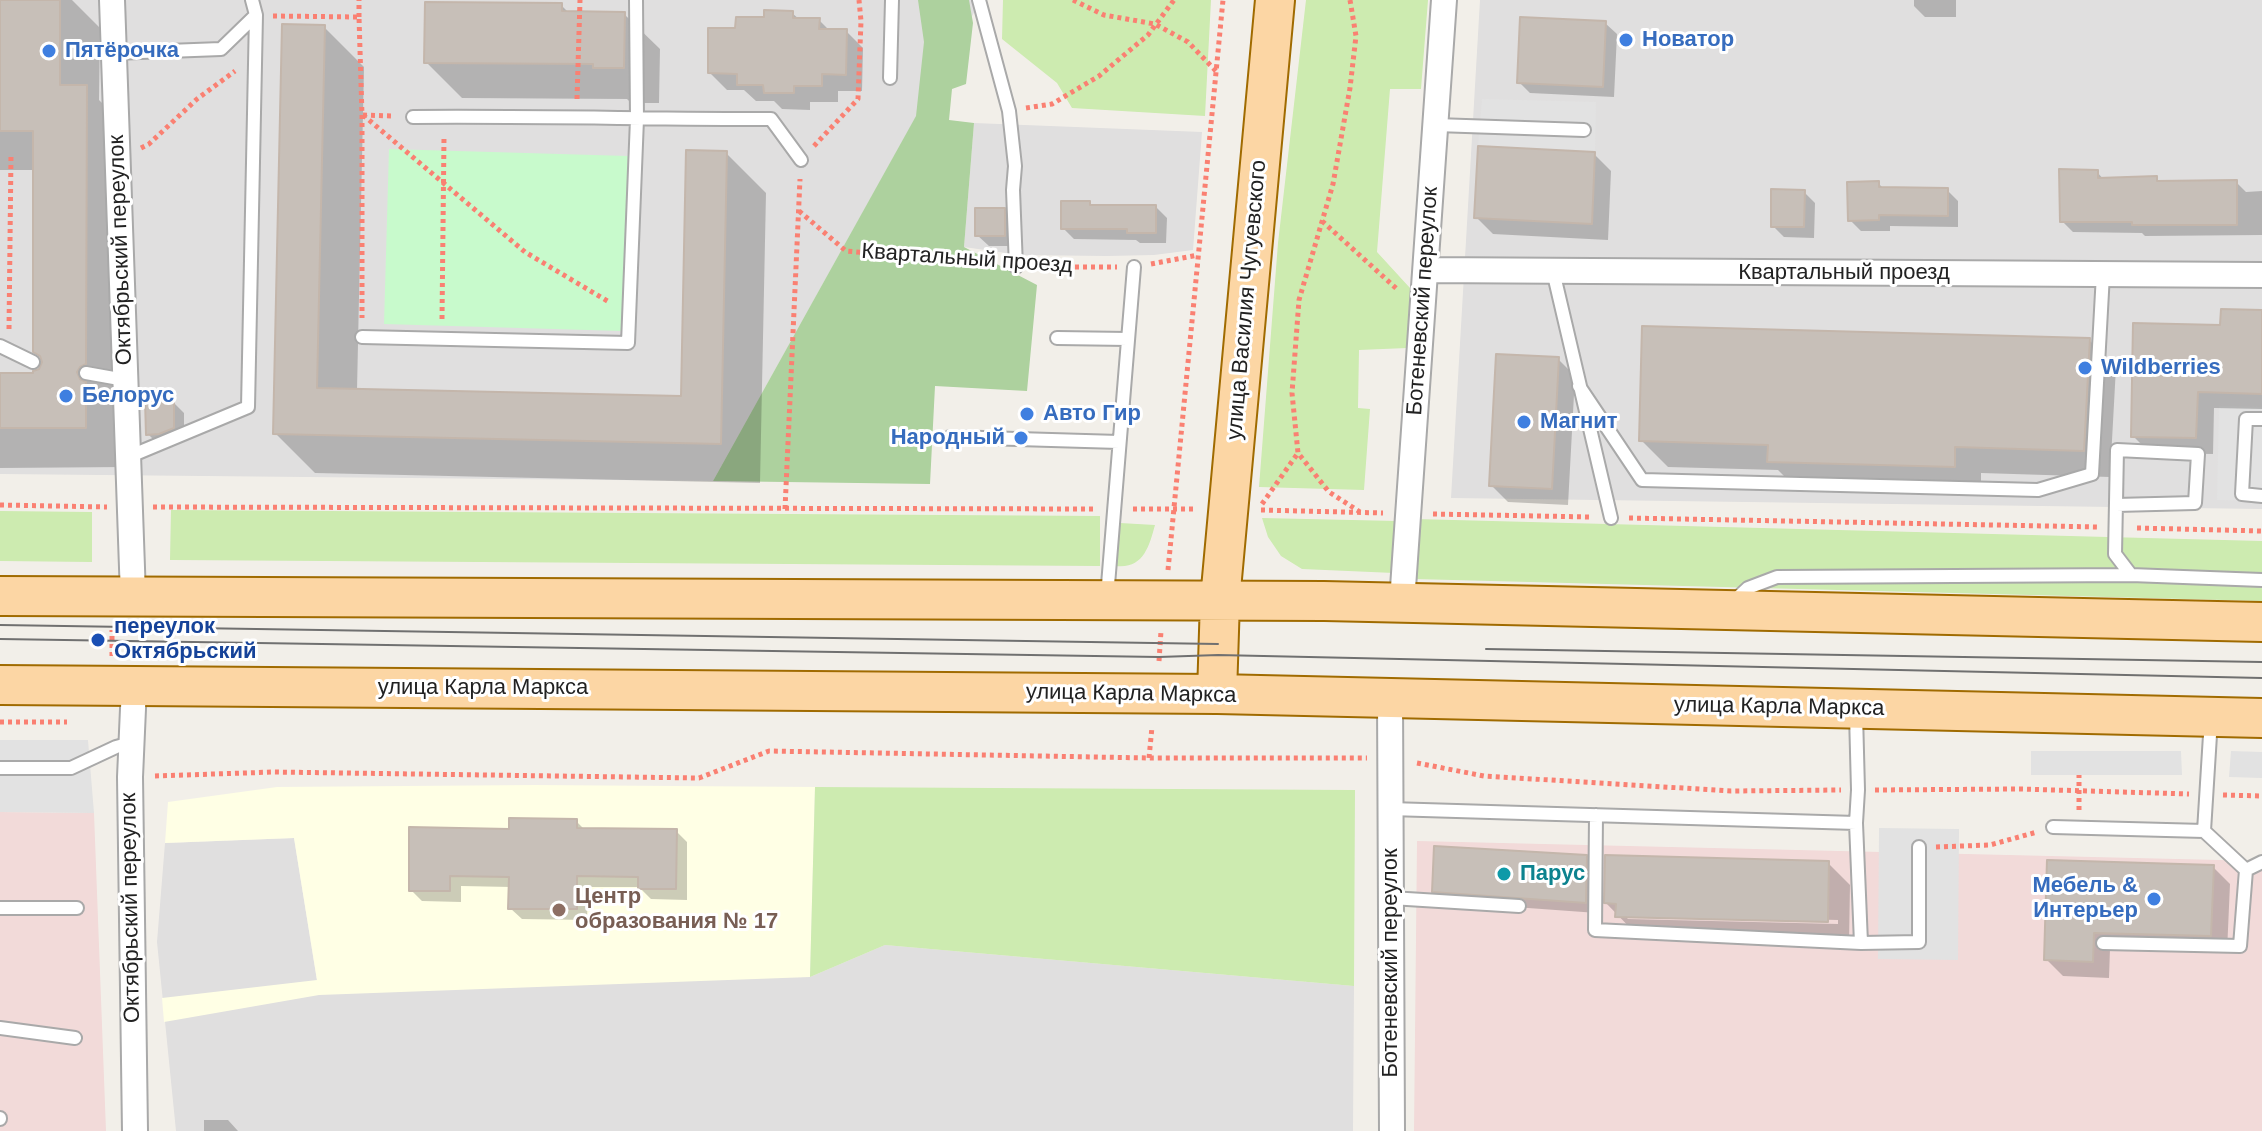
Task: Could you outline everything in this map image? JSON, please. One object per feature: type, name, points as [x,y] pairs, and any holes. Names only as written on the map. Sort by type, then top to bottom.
[{"type":"main road","name":"улица Василия Чугуевского","points":[[1217,694],[1220,600],[1275,0]]},
{"type":"main road","points":[[0,596],[1402,602],[2262,622]]},
{"type":"main road","name":"улица Карла Маркса","points":[[0,685],[1217,694],[2262,718]]},
{"type":"street","name":"Октябрьский переулок","points":[[112,0],[133,596]]},
{"type":"street","name":"Ботеневский переулок","points":[[1402,602],[1444,0]]},
{"type":"street","name":"Квартальный проезд","points":[[1426,270],[2262,275]]},
{"type":"street","name":"Октябрьский переулок","points":[[134,686],[130,777],[135,1131]]},
{"type":"street","name":"Ботеневский переулок","points":[[1390,698],[1392,1131]]},
{"type":"lane","points":[[128,457],[248,407],[256,15],[252,0]]},
{"type":"lane","points":[[362,337],[628,343],[637,119],[636,0]]},
{"type":"lane","points":[[890,78],[892,0]]},
{"type":"lane","points":[[979,0],[1009,111],[1015,166],[1016,267]]},
{"type":"lane","points":[[114,53],[221,49],[256,15]]},
{"type":"lane","points":[[413,117],[771,119],[801,160]]},
{"type":"lane","points":[[1436,125],[1584,130]]},
{"type":"lane","points":[[1107,600],[1134,267]]},
{"type":"lane","points":[[1553,271],[1611,518]]},
{"type":"lane","points":[[1579,386],[1642,480],[2038,490],[2092,474],[2103,274]]},
{"type":"lane","points":[[1057,338],[1128,339]]},
{"type":"lane","points":[[5,349],[33,362]]},
{"type":"lane","points":[[86,373],[125,380]]},
{"type":"lane","points":[[2262,419],[2246,419],[2242,494],[2262,496]]},
{"type":"lane","points":[[950,437],[1119,442]]},
{"type":"lane","points":[[2116,505],[2195,503],[2198,454],[2117,450],[2115,554],[2131,575]]},
{"type":"lane","points":[[1724,609],[1748,588],[1777,577],[2131,575],[2262,580]]},
{"type":"lane","points":[[1855,708],[1861,943]]},
{"type":"lane","points":[[2204,831],[2211,716]]},
{"type":"lane","points":[[0,768],[71,768],[131,743]]},
{"type":"lane","points":[[1390,809],[1856,823]]},
{"type":"lane","points":[[1596,815],[1595,930],[1861,943],[1919,942],[1919,847]]},
{"type":"lane","points":[[2053,827],[2204,831],[2246,870]]},
{"type":"lane","points":[[2246,870],[2262,862]]},
{"type":"lane","points":[[2103,943],[2240,946],[2246,870]]},
{"type":"lane","points":[[1391,898],[1519,906]]},
{"type":"lane","points":[[0,908],[77,908]]},
{"type":"lane","points":[[0,1028],[75,1038]]},
{"type":"path","points":[[359,0],[362,337]]},
{"type":"path","points":[[576,116],[580,0]]},
{"type":"path","points":[[785,509],[801,160],[858,99],[859,0]]},
{"type":"path","points":[[1073,0],[1104,15],[1155,24],[1188,42],[1216,71]]},
{"type":"path","points":[[1009,111],[1052,104],[1099,76],[1148,35],[1174,0]]},
{"type":"path","points":[[1176,509],[1223,0]]},
{"type":"path","points":[[1350,0],[1356,36],[1350,88],[1333,184],[1299,300],[1292,393],[1298,453],[1329,492],[1361,513]]},
{"type":"path","points":[[256,15],[359,17]]},
{"type":"path","points":[[118,158],[149,144],[197,99],[255,56]]},
{"type":"path","points":[[362,115],[413,117]]},
{"type":"path","points":[[362,115],[525,252],[629,313]]},
{"type":"path","points":[[442,332],[444,117]]},
{"type":"path","points":[[5,349],[11,154]]},
{"type":"path","name":"Квартальный проезд","points":[[798,210],[846,251],[1016,267],[1134,267],[1198,255]]},
{"type":"path","points":[[1322,221],[1399,291],[1424,305]]},
{"type":"path","points":[[1257,510],[1298,453]]},
{"type":"path","points":[[0,722],[80,722]]},
{"type":"path","points":[[130,777],[274,772],[699,778],[769,751],[1149,758],[1390,758],[1484,776],[1731,791],[2021,789],[2262,796]]},
{"type":"path","points":[[2078,827],[2079,775]]},
{"type":"path","points":[[1919,847],[1990,845],[2053,827]]},
{"type":"shaded area","points":[[0,0],[981,0],[713,481],[0,474]]},
{"type":"shaded area","points":[[1480,0],[2262,0],[2262,509],[1451,498]]},
{"type":"shaded area","points":[[1482,99],[1596,102],[1595,152],[1478,146]]},
{"type":"shaded area","points":[[974,123],[1202,132],[1193,250],[1154,255],[1020,255],[964,247]]},
{"type":"shaded area","points":[[2219,406],[2262,407],[2262,501],[2217,500]]},
{"type":"shaded area","points":[[0,740],[88,740],[94,813],[0,812]]},
{"type":"shaded area","points":[[2031,751],[2181,751],[2182,775],[2031,775]]},
{"type":"shaded area","points":[[2231,751],[2262,752],[2262,778],[2229,777]]},
{"type":"shaded area","name":"Центр образования № 17","points":[[277,787],[815,787],[810,977],[319,995],[164,1022],[162,998],[317,980],[294,838],[165,843],[168,802]]},
{"type":"shaded area","points":[[0,812],[94,813],[106,1131],[0,1131]]},
{"type":"shaded area","points":[[1879,828],[1959,829],[1958,960],[1878,959]]},
{"type":"shaded area","points":[[294,838],[317,981],[810,977],[885,945],[1354,986],[1353,1131],[176,1131],[157,942],[165,843]]},
{"type":"shaded area","points":[[1417,841],[2262,861],[2262,1131],[1414,1131]]},
{"type":"green space","points":[[918,0],[969,0],[973,23],[966,84],[952,89],[949,120],[974,123],[964,247],[1037,285],[1027,391],[935,386],[930,484],[713,481],[916,116],[924,42]]},
{"type":"green space","points":[[1003,0],[1211,0],[1205,116],[1072,108],[1057,83],[1002,39]]},
{"type":"green space","points":[[1306,0],[1428,0],[1421,89],[1390,89],[1377,252],[1410,288],[1407,348],[1359,350],[1358,408],[1370,409],[1364,490],[1259,487],[1278,243]]},
{"type":"green space","points":[[389,149],[628,156],[622,331],[384,324]]},
{"type":"green space","points":[[171,510],[1100,516],[1100,566],[170,560]]},
{"type":"green space","points":[[0,511],[92,512],[92,562],[0,561]]},
{"type":"green space","points":[[1262,518],[1397,521],[1394,573],[1302,569],[1281,556],[1268,537]]},
{"type":"green space","points":[[1415,519],[2262,541],[2262,601],[1414,579]]},
{"type":"green space","points":[[1120,523],[1155,525],[1143,555],[1133,564],[1125,566],[1116,566]]},
{"type":"green space","points":[[815,787],[1355,790],[1354,986],[885,945],[810,977]]},
{"type":"building","points":[[0,0],[60,0],[60,85],[87,85],[86,364],[77,372],[80,379],[86,382],[86,428],[0,428],[0,373],[33,373],[42,362],[40,356],[33,352],[33,131],[0,131]]},
{"type":"building","points":[[425,2],[562,3],[562,11],[625,12],[624,68],[593,68],[593,64],[424,63]]},
{"type":"building","points":[[764,10],[793,11],[793,18],[820,18],[819,29],[847,29],[846,75],[822,74],[822,86],[794,86],[794,93],[764,93],[763,85],[737,85],[737,74],[708,73],[708,28],[735,28],[736,17],[764,17]]},
{"type":"building","points":[[1520,17],[1606,21],[1603,87],[1517,83]]},
{"type":"building","points":[[282,24],[325,25],[317,388],[681,396],[686,150],[727,151],[721,444],[273,434]]},
{"type":"building","points":[[1478,146],[1595,152],[1592,224],[1474,218]]},
{"type":"building","points":[[2059,169],[2098,170],[2098,178],[2157,176],[2157,181],[2237,180],[2237,225],[2060,222]]},
{"type":"building","points":[[1879,181],[1879,187],[1948,188],[1948,216],[1879,215],[1879,220],[1848,221],[1847,182]]},
{"type":"building","points":[[1771,189],[1805,190],[1804,227],[1771,227]]},
{"type":"building","points":[[1061,201],[1090,201],[1090,205],[1156,205],[1156,233],[1127,233],[1127,229],[1061,229]]},
{"type":"building","points":[[975,208],[1005,208],[1005,236],[975,236]]},
{"type":"building","points":[[2221,309],[2262,310],[2262,394],[2198,392],[2196,438],[2131,437],[2133,323],[2220,325]]},
{"type":"building","points":[[1642,326],[2090,338],[2084,451],[1955,447],[1955,467],[1767,462],[1768,445],[1639,441]]},
{"type":"building","name":"Магнит","points":[[1496,354],[1559,357],[1552,489],[1489,486]]},
{"type":"building","points":[[145,400],[174,400],[174,428],[146,435]]},
{"type":"building","points":[[509,818],[577,819],[577,828],[677,829],[676,889],[638,889],[638,877],[577,876],[577,909],[508,909],[509,877],[450,876],[450,891],[409,891],[409,827],[509,829]]},
{"type":"building","name":"Парус","points":[[1434,846],[1587,855],[1586,903],[1432,892]]},
{"type":"building","points":[[1605,855],[1829,861],[1828,922],[1615,917],[1616,904],[1604,903]]},
{"type":"building","name":"Мебель & Интерьер","points":[[2047,860],[2214,865],[2211,936],[2094,933],[2093,962],[2044,960]]},
{"type":"tram line","points":[[0,625],[1218,644]]},
{"type":"tram line","points":[[0,639],[1159,657],[1218,655],[2262,678]]},
{"type":"tram line","points":[[1486,649],[2262,662]]},
{"type":"place","name":"Новатор","points":[[1626,40]]},
{"type":"place","name":"Пятёрочка","points":[[49,51]]},
{"type":"place","name":"Wildberries","points":[[2085,368]]},
{"type":"place","name":"Белорус","points":[[66,396]]},
{"type":"place","name":"Авто Гир","points":[[1027,414]]},
{"type":"place","name":"Магнит","points":[[1524,422]]},
{"type":"place","name":"Народный","points":[[1021,438]]},
{"type":"place","name":"переулок Октябрьский","points":[[98,640]]},
{"type":"place","name":"Парус","points":[[1504,874]]},
{"type":"place","name":"Мебель & Интерьер","points":[[2154,899]]},
{"type":"place","name":"Центр образования № 17","points":[[559,910]]}]
